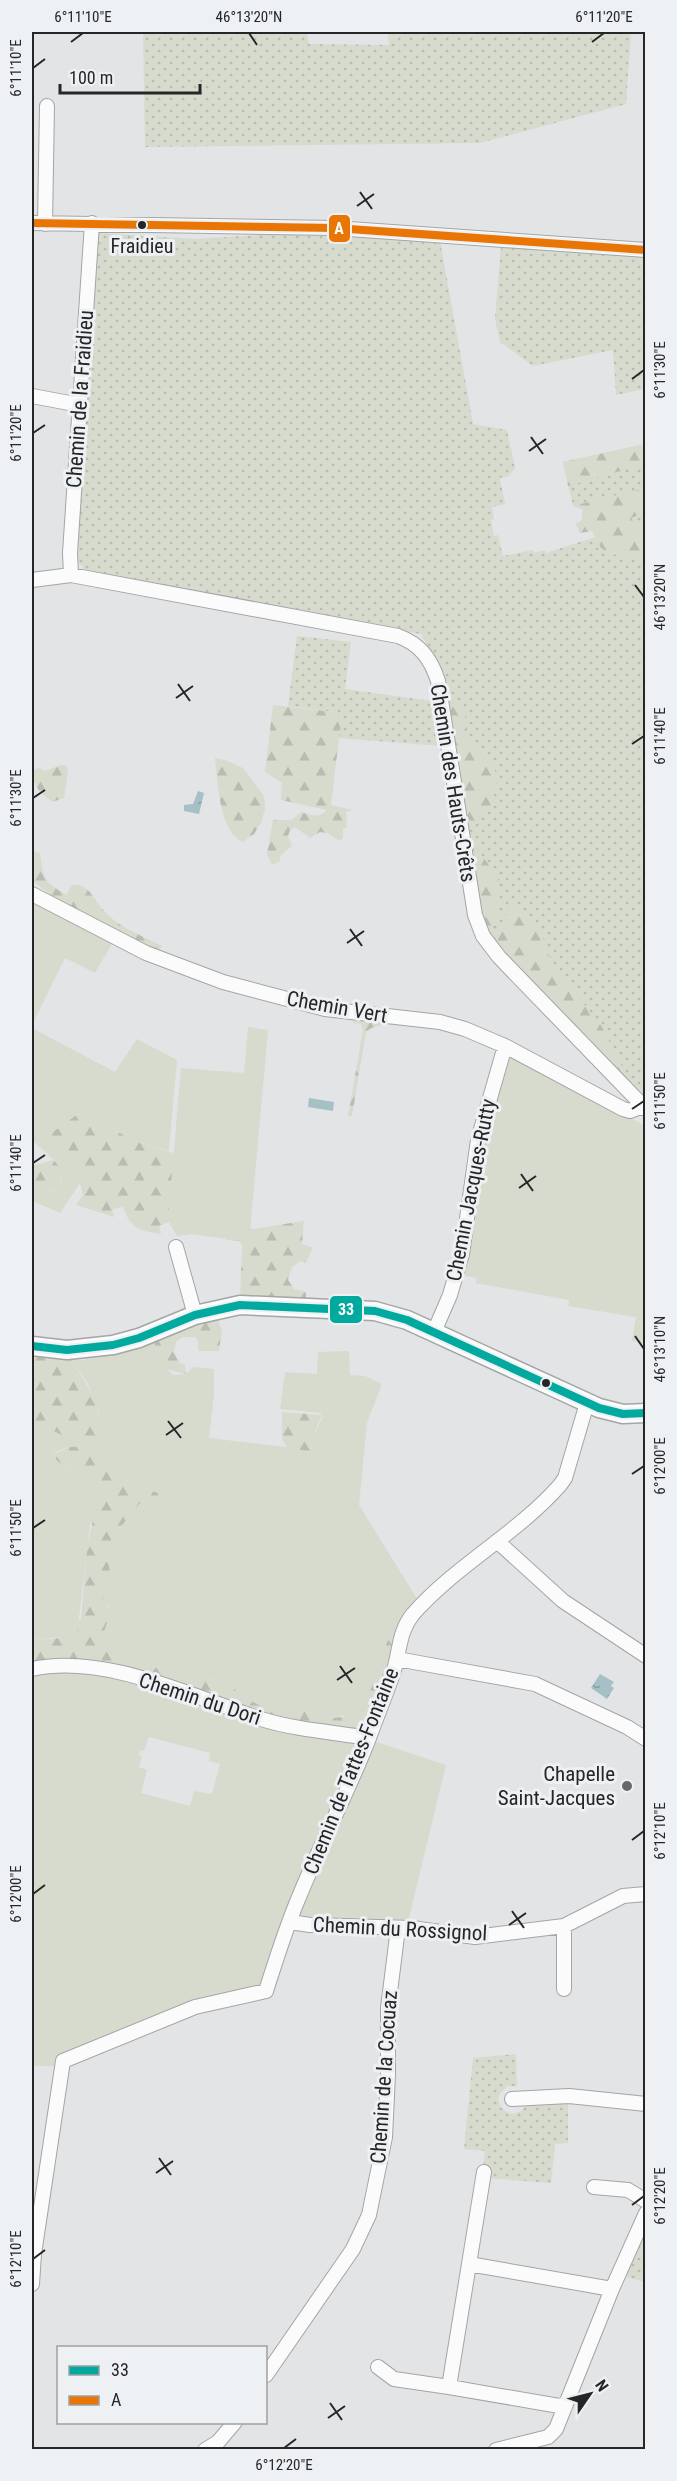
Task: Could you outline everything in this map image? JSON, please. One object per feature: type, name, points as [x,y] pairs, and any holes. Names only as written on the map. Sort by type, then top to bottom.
[{"type":"main road","points":[[32,1346],[67,1350],[113,1345],[226,1307],[246,1305],[365,1310],[393,1315],[587,1402],[617,1413],[645,1413]]},
{"type":"street","points":[[47,106],[38,224],[335,228],[645,250]]},
{"type":"street","name":"Chemin de la Fraidieu","points":[[71,575],[70,553],[92,224]]},
{"type":"street","points":[[32,396],[80,405]]},
{"type":"street","name":"Chemin des Hauts-Crêts","points":[[32,580],[71,575],[398,636],[417,645],[431,663],[438,681],[475,915],[483,936],[500,957],[644,1108]]},
{"type":"street","name":"Chemin Vert","points":[[32,894],[146,953],[223,982],[337,1011],[440,1022],[465,1029],[505,1046],[622,1109],[630,1111],[644,1108]]},
{"type":"street","name":"Chemin Jacques-Rutty","points":[[434,1332],[450,1295],[462,1254],[478,1140],[505,1046]]},
{"type":"street","points":[[176,1247],[195,1316]]},
{"type":"street","name":"Chemin de Tattes-Fontaine","points":[[32,2284],[34,2254],[63,2061],[195,2007],[266,1992],[298,1899],[369,1738],[397,1659],[402,1634],[413,1615],[481,1552],[551,1495],[563,1481],[587,1402]]},
{"type":"street","points":[[497,1541],[563,1601],[645,1656]]},
{"type":"street","points":[[397,1659],[535,1684],[627,1727],[645,1739]]},
{"type":"street","name":"Chemin du Dori","points":[[32,1669],[79,1666],[147,1679],[263,1720],[302,1729],[369,1738]]},
{"type":"street","name":"Chemin du Rossignol","points":[[290,1922],[310,1925],[398,1928],[475,1937],[564,1926],[623,1896],[645,1894]]},
{"type":"street","points":[[564,1926],[561,1989],[580,1990]]},
{"type":"street","name":"Chemin de la Cocuaz","points":[[267,2373],[293,2332],[347,2258],[369,2215],[385,2137],[388,2008],[398,1928]]},
{"type":"street","points":[[512,2099],[569,2096],[645,2104]]},
{"type":"street","points":[[449,2387],[484,2172]]},
{"type":"street","points":[[594,2187],[628,2190],[645,2201]]},
{"type":"street","points":[[496,2450],[548,2437],[556,2429],[645,2213]]},
{"type":"street","points":[[469,2264],[612,2289]]},
{"type":"street","points":[[378,2367],[394,2379],[565,2407]]},
{"type":"street","points":[[205,2450],[218,2442],[233,2424]]},
{"type":"green space","points":[[143,32],[307,32],[309,44],[389,45],[388,32],[631,32],[626,104],[480,143],[145,147]]},
{"type":"green space","points":[[99,233],[195,239],[274,234],[440,241],[473,424],[507,430],[515,468],[509,476],[500,478],[505,504],[492,507],[494,519],[491,520],[494,536],[498,535],[503,556],[533,550],[534,553],[545,550],[546,553],[595,537],[592,530],[580,533],[576,524],[582,520],[582,509],[573,506],[563,462],[645,444],[645,1099],[500,950],[482,919],[445,674],[421,634],[87,572],[79,563],[76,549]]},
{"type":"green space","points":[[501,246],[645,257],[645,389],[616,395],[613,350],[533,366],[500,342],[495,319]]},
{"type":"green space","points":[[645,444],[645,464],[568,486],[563,462]]},
{"type":"green space","points":[[645,488],[645,515],[643,513],[631,518],[645,536],[645,560],[606,551],[601,548],[592,531],[580,533],[576,524],[582,520],[582,509],[573,506]]},
{"type":"green space","points":[[297,636],[351,642],[345,689],[432,701],[441,746],[339,738],[342,713],[288,706]]},
{"type":"green space","points":[[448,703],[461,704],[464,707],[468,737],[481,756],[494,767],[497,777],[493,803],[478,817],[476,825],[467,827]]},
{"type":"green space","points":[[273,705],[342,713],[331,805],[353,810],[346,812],[347,827],[343,829],[343,838],[340,841],[327,833],[320,832],[310,838],[295,827],[290,830],[288,836],[292,846],[280,856],[280,861],[272,865],[267,854],[273,820],[291,820],[302,812],[319,815],[327,810],[281,800],[282,783],[265,772]]},
{"type":"green space","points":[[215,758],[243,768],[264,796],[265,809],[261,823],[254,834],[243,842],[235,837],[224,817]]},
{"type":"green space","points":[[66,765],[68,771],[64,798],[52,802],[39,791],[32,777],[34,770],[38,768],[45,771]]},
{"type":"green space","points":[[468,834],[471,835],[480,853],[499,879],[496,894],[498,914],[496,922],[487,931],[482,919]]},
{"type":"green space","points":[[33,851],[40,853],[44,874],[52,886],[66,895],[72,885],[87,889],[110,917],[131,931],[162,946],[159,951],[53,897],[32,880]]},
{"type":"green space","points":[[510,895],[546,942],[548,954],[554,965],[602,1027],[630,1082],[494,941],[505,922]]},
{"type":"green space","points":[[32,900],[113,942],[95,973],[65,958],[32,1025]]},
{"type":"green space","points":[[353,1020],[416,1025],[383,1025],[366,1032],[352,1116],[348,1116],[363,1030],[361,1024],[353,1023]]},
{"type":"green space","points":[[248,1027],[268,1030],[249,1242],[190,1234],[177,1236],[168,1218],[181,1068],[244,1073]]},
{"type":"green space","points":[[32,1028],[115,1072],[137,1039],[177,1060],[169,1151],[131,1140],[98,1118],[79,1113],[47,1136],[69,1161],[80,1183],[60,1213],[32,1201],[54,1191],[62,1180],[57,1163],[32,1140]]},
{"type":"green space","points":[[510,1052],[645,1126],[645,1344],[632,1341],[636,1317],[568,1306],[569,1300],[476,1283],[477,1278],[460,1275],[474,1179]]},
{"type":"green space","points":[[79,1113],[98,1118],[131,1140],[186,1157],[190,1234],[177,1236],[169,1222],[159,1226],[161,1234],[142,1230],[129,1220],[123,1207],[112,1209],[114,1217],[76,1205],[83,1195],[80,1183],[47,1136]]},
{"type":"green space","points":[[53,1160],[62,1173],[58,1186],[46,1196],[32,1201],[34,1178],[32,1166]]},
{"type":"green space","points":[[226,1220],[253,1229],[304,1221],[302,1244],[313,1248],[306,1263],[301,1261],[292,1267],[288,1280],[294,1289],[306,1292],[306,1301],[240,1300],[242,1245],[239,1241],[226,1240]]},
{"type":"green space","points":[[219,1317],[222,1329],[219,1351],[198,1351],[198,1340],[195,1337],[183,1337],[176,1342],[174,1352],[180,1363],[185,1365],[186,1374],[158,1367],[154,1341]]},
{"type":"green space","points":[[154,1341],[158,1366],[164,1367],[173,1375],[186,1374],[193,1367],[214,1369],[214,1395],[209,1438],[287,1447],[312,1453],[312,1439],[322,1418],[321,1413],[280,1409],[285,1372],[317,1374],[318,1352],[349,1351],[350,1375],[365,1376],[382,1384],[367,1423],[359,1505],[419,1602],[394,1642],[388,1640],[372,1675],[372,1686],[366,1702],[351,1714],[331,1718],[286,1706],[270,1709],[242,1696],[229,1683],[120,1663],[110,1655],[101,1641],[112,1609],[102,1602],[110,1570],[107,1557],[112,1538],[141,1502],[158,1498],[158,1493],[113,1475],[103,1463],[99,1413],[88,1384],[72,1360],[86,1360],[87,1356]]},
{"type":"green space","points":[[32,1355],[72,1360],[95,1399],[113,1475],[158,1493],[158,1498],[141,1502],[112,1538],[107,1557],[110,1569],[106,1606],[112,1609],[101,1641],[110,1655],[120,1663],[229,1683],[242,1696],[259,1705],[286,1706],[331,1718],[342,1717],[357,1710],[372,1686],[372,1675],[388,1640],[394,1642],[384,1681],[364,1729],[287,1722],[150,1674],[32,1663],[32,1640],[59,1638],[81,1619],[87,1546],[93,1520],[91,1477],[60,1463],[53,1455],[70,1446],[54,1431],[32,1424]]},
{"type":"green space","points":[[282,1412],[322,1415],[314,1433],[313,1453],[287,1447],[282,1439]]},
{"type":"green space","points":[[32,1424],[54,1431],[78,1443],[76,1447],[64,1448],[53,1455],[64,1466],[91,1477],[100,1515],[90,1524],[77,1635],[32,1640]]},
{"type":"green space","points":[[44,1672],[79,1673],[143,1684],[354,1741],[361,1746],[264,1989],[223,1995],[59,2066],[32,2066],[32,1675]],"holes":[[[149,1737],[210,1753],[209,1761],[220,1764],[212,1794],[194,1791],[190,1806],[141,1793],[147,1770],[139,1767],[142,1756],[139,1755],[140,1750],[144,1751]]]},
{"type":"green space","points":[[374,1741],[446,1765],[408,1922],[303,1918],[299,1910]]},
{"type":"green space","points":[[516,2054],[517,2086],[508,2086],[500,2093],[499,2104],[503,2109],[513,2114],[521,2111],[526,2105],[568,2100],[568,2143],[555,2144],[551,2183],[487,2178],[483,2168],[485,2151],[464,2149],[473,2058]]},
{"type":"green space","points":[[645,2227],[645,2282],[623,2276]]},
{"type":"water","points":[[198,791],[204,793],[199,814],[184,811],[184,805],[193,804]]},
{"type":"water","points":[[309,1098],[334,1102],[333,1111],[308,1107]]},
{"type":"water","points":[[600,1674],[614,1682],[611,1686],[614,1688],[607,1699],[591,1688]]},
{"type":"transit line","name":"A","points":[[32,223],[335,228],[646,250]]},
{"type":"transit line","name":"33","points":[[32,1346],[67,1350],[113,1345],[139,1338],[195,1315],[240,1305],[375,1311],[407,1320],[599,1408],[623,1414],[646,1413]]},
{"type":"place","name":"Fraidieu","points":[[142,225]]},
{"type":"place","name":"Chapelle Saint-Jacques","points":[[627,1786]]}]
